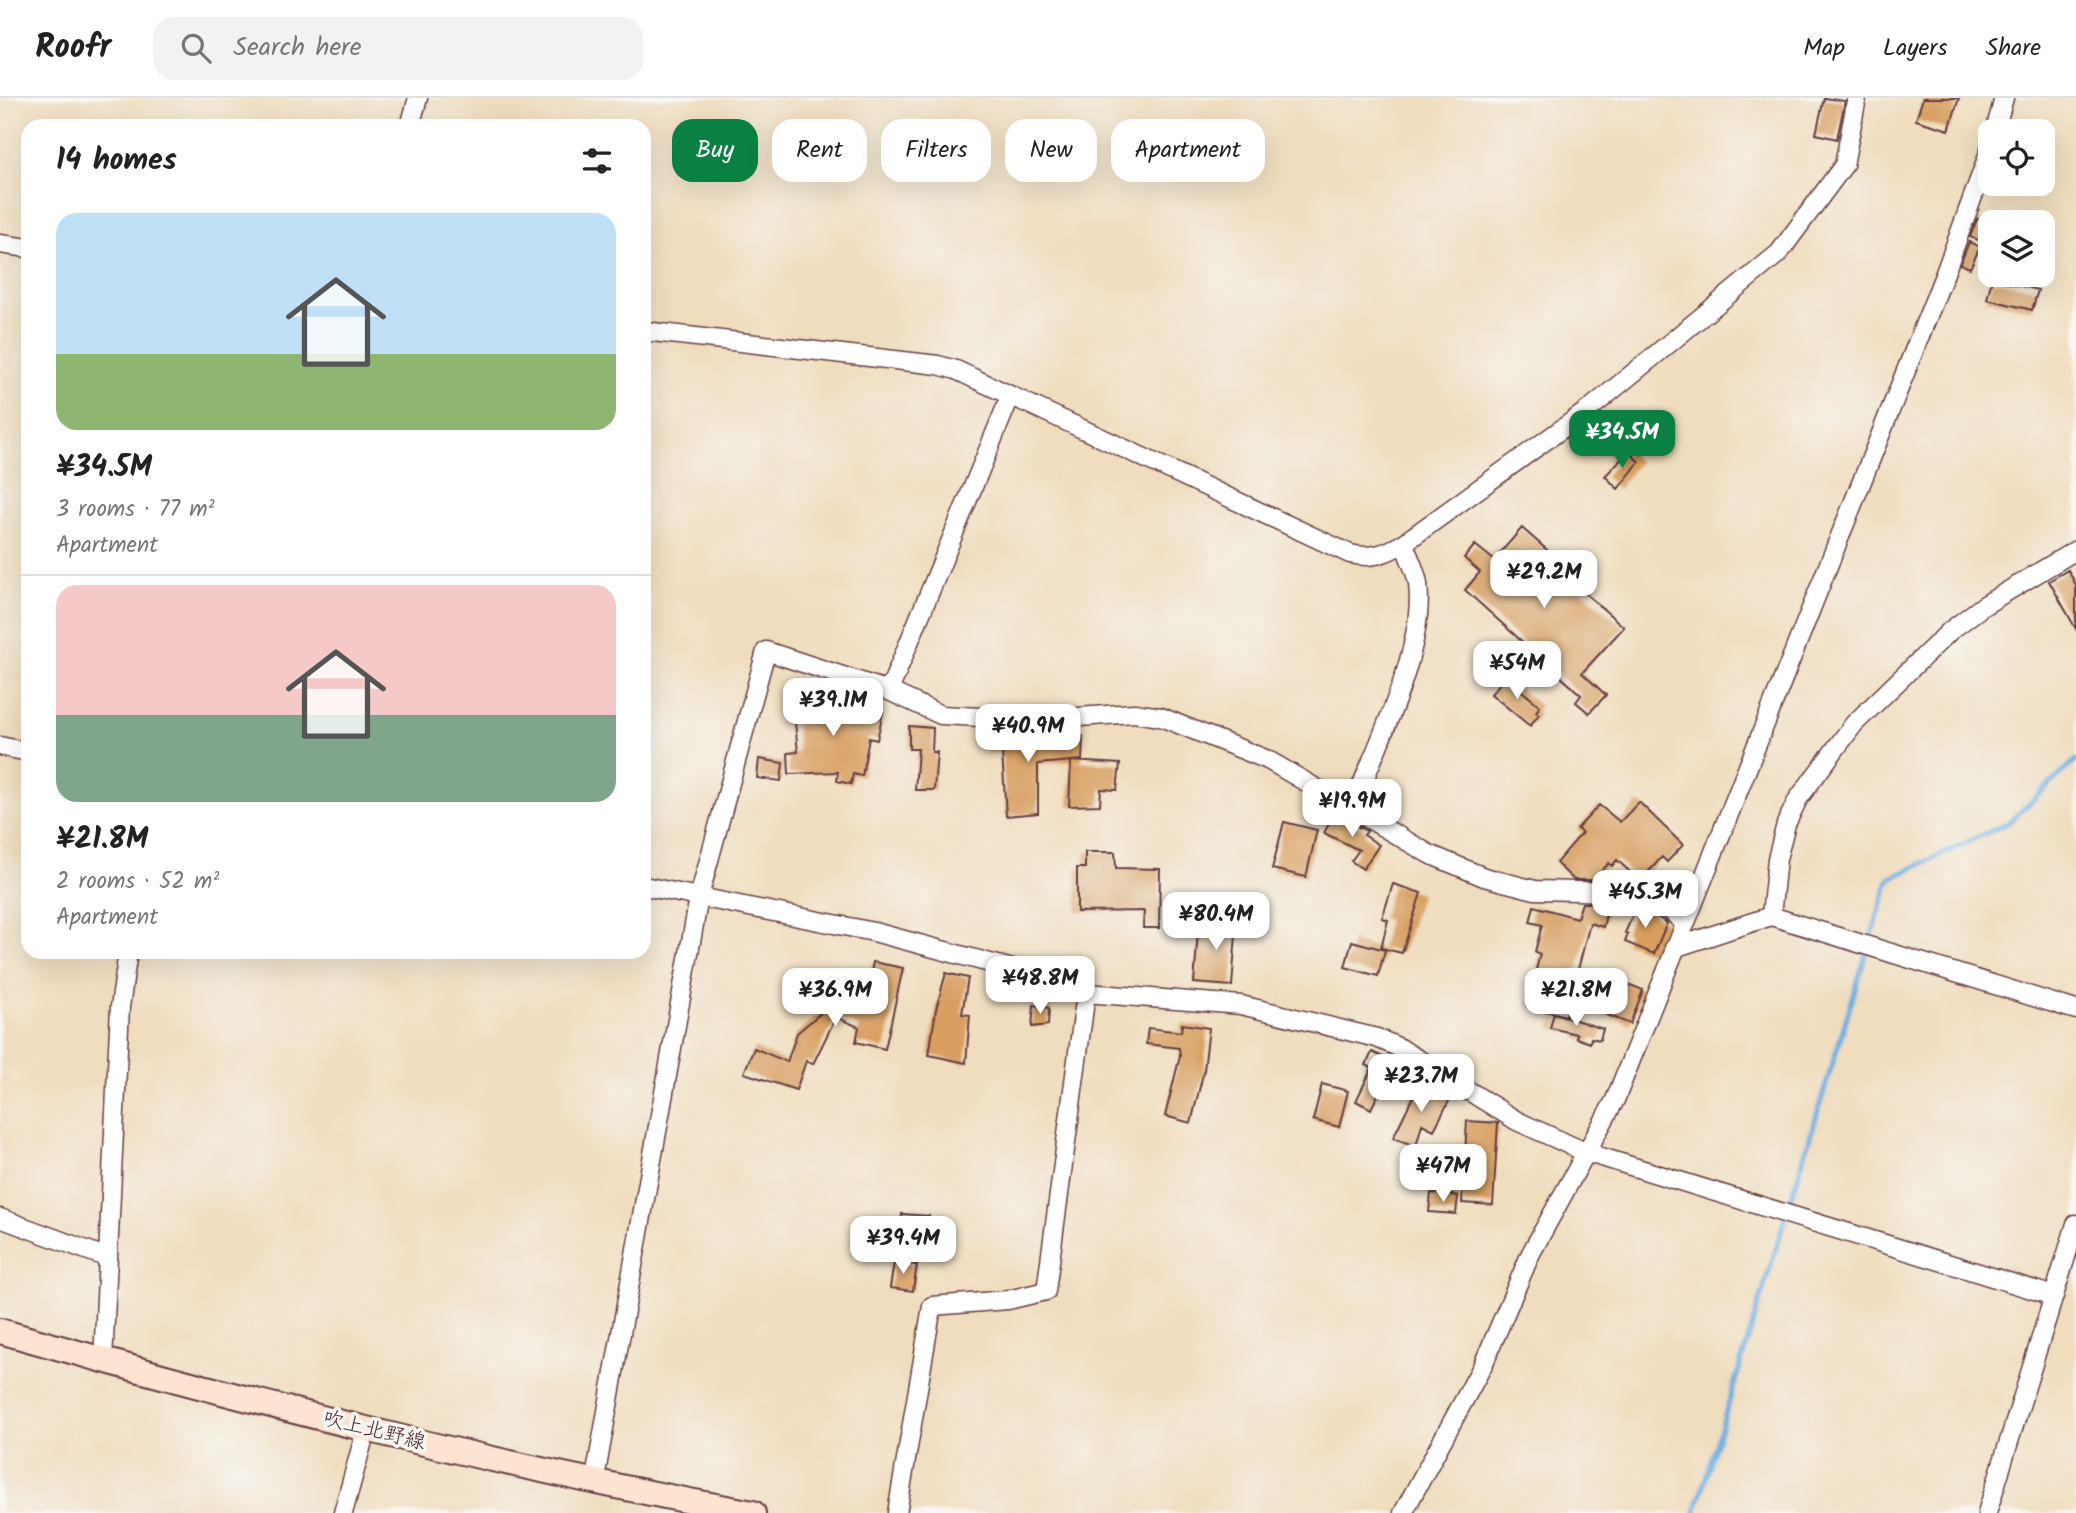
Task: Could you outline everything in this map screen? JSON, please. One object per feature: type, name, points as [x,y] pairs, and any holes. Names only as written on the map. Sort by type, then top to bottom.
[{"type":"main road","name":"吹上北野線","points":[[0,1331],[366,1430],[594,1484],[753,1513]]},
{"type":"street","points":[[412,119],[418,98]]},
{"type":"street","points":[[651,332],[938,365],[956,370],[1350,554],[1367,558],[1404,543],[1592,407],[1779,253],[1844,165],[1857,98]]},
{"type":"street","points":[[1998,119],[2004,98]]},
{"type":"street","points":[[1403,1513],[1483,1365],[1531,1253],[1615,1100],[1945,273],[1978,183]]},
{"type":"street","points":[[0,244],[21,247]]},
{"type":"street","points":[[889,691],[1010,397]]},
{"type":"street","points":[[1352,809],[1411,654],[1418,616],[1418,582],[1404,543]]},
{"type":"street","points":[[1771,916],[1777,859],[1786,824],[1798,799],[1854,724],[1950,631],[1983,606],[2076,550]]},
{"type":"street","points":[[594,1484],[699,897],[766,652],[889,691],[941,715],[1038,720],[1134,713],[1161,718],[1268,760],[1429,854],[1484,877],[1535,890],[1617,892],[1656,897],[1684,923]]},
{"type":"street","points":[[0,746],[21,750]]},
{"type":"street","points":[[651,887],[874,932],[1061,982],[1086,993],[1212,1001],[1377,1038],[1400,1048],[1517,1121],[1585,1152],[2054,1296]]},
{"type":"street","points":[[1674,948],[1771,916],[2076,1010]]},
{"type":"street","points":[[103,1360],[120,1007],[127,959]]},
{"type":"street","points":[[897,1513],[932,1306],[1009,1300],[1046,1291],[1086,993]]},
{"type":"street","points":[[0,1218],[108,1258]]},
{"type":"street","points":[[1987,1513],[2076,1224]]},
{"type":"street","points":[[343,1513],[366,1430]]},
{"type":"building","points":[[1824,98],[1845,101],[1837,139],[1816,134]]},
{"type":"building","points":[[1923,98],[1959,98],[1949,130],[1916,120]]},
{"type":"building","points":[[1977,219],[1978,219],[1978,240],[1970,237]]},
{"type":"building","points":[[1969,242],[1978,246],[1970,268],[1960,264]]},
{"type":"building","points":[[1990,287],[2025,287],[2038,290],[2032,310],[1987,299]]},
{"type":"building","points":[[1629,451],[1639,462],[1618,489],[1605,476]]},
{"type":"building","points":[[1522,528],[1562,563],[1557,569],[1624,627],[1582,673],[1606,695],[1589,713],[1576,702],[1581,695],[1465,590],[1480,572],[1464,558],[1475,545],[1494,560]]},
{"type":"building","points":[[2068,570],[2076,585],[2076,629],[2049,581]]},
{"type":"building","points":[[1505,677],[1540,706],[1536,712],[1539,714],[1530,726],[1491,694]]},
{"type":"building","points":[[839,700],[883,712],[877,740],[869,738],[862,776],[853,774],[851,784],[837,781],[838,772],[789,774],[788,753],[798,752],[793,703],[838,703]]},
{"type":"building","points":[[909,726],[933,728],[932,752],[937,752],[934,790],[915,790],[918,749],[909,749]]},
{"type":"building","points":[[986,730],[1027,731],[1027,739],[1083,736],[1082,760],[1038,764],[1038,813],[1006,816],[1002,752],[986,752]]},
{"type":"building","points":[[759,759],[783,763],[781,781],[757,778]]},
{"type":"building","points":[[1071,761],[1120,764],[1117,790],[1101,789],[1100,805],[1069,806]]},
{"type":"building","points":[[1639,802],[1683,845],[1667,862],[1662,857],[1640,881],[1617,860],[1612,866],[1609,863],[1593,880],[1574,880],[1556,863],[1582,833],[1577,829],[1599,805],[1620,822]]},
{"type":"building","points":[[1334,814],[1367,831],[1364,835],[1379,845],[1363,869],[1351,861],[1359,850],[1324,833]]},
{"type":"building","points":[[1284,822],[1317,830],[1306,877],[1272,869]]},
{"type":"building","points":[[1085,852],[1115,852],[1116,868],[1160,869],[1159,928],[1143,928],[1144,911],[1077,912],[1077,868],[1085,868]]},
{"type":"building","points":[[1393,884],[1421,893],[1402,953],[1381,948],[1388,920],[1382,918]]},
{"type":"building","points":[[1582,903],[1609,903],[1603,927],[1590,923],[1566,1016],[1527,1006],[1540,954],[1535,952],[1542,925],[1530,922],[1534,906],[1577,918]]},
{"type":"building","points":[[1641,906],[1651,908],[1654,915],[1667,923],[1654,954],[1625,942],[1628,934],[1625,933],[1635,910],[1639,911]]},
{"type":"building","points":[[1199,918],[1237,920],[1232,986],[1194,983]]},
{"type":"building","points":[[1352,941],[1385,950],[1378,976],[1345,967]]},
{"type":"building","points":[[873,962],[903,968],[885,1049],[856,1042],[859,1027],[836,1017],[813,1064],[806,1061],[796,1090],[744,1073],[754,1048],[787,1062],[797,1033],[823,1011],[812,1006],[819,991],[839,998],[850,989],[844,1000],[864,1008]]},
{"type":"building","points":[[946,973],[968,978],[962,1014],[970,1015],[966,1063],[929,1055],[936,1009]]},
{"type":"building","points":[[1618,980],[1643,990],[1630,1024],[1605,1014]]},
{"type":"building","points":[[1034,1005],[1049,1008],[1048,1025],[1032,1027]]},
{"type":"building","points":[[1554,1013],[1603,1029],[1600,1040],[1591,1038],[1590,1043],[1576,1038],[1577,1034],[1550,1028]]},
{"type":"building","points":[[1182,1024],[1209,1028],[1204,1070],[1191,1123],[1165,1116],[1180,1056],[1179,1048],[1146,1044],[1148,1028],[1181,1032]]},
{"type":"building","points":[[1372,1052],[1394,1062],[1371,1109],[1356,1101],[1372,1068],[1366,1065]]},
{"type":"building","points":[[1322,1084],[1348,1091],[1339,1127],[1313,1120]]},
{"type":"building","points":[[1419,1084],[1450,1099],[1434,1130],[1422,1124],[1416,1146],[1393,1138]]},
{"type":"building","points":[[1467,1121],[1498,1123],[1493,1205],[1462,1203]]},
{"type":"building","points":[[1431,1193],[1458,1196],[1456,1214],[1429,1212]]},
{"type":"building","points":[[902,1214],[929,1216],[927,1235],[900,1233]]},
{"type":"building","points":[[894,1262],[917,1265],[913,1291],[890,1288]]},
{"type":"waterway","points":[[1695,1513],[1889,879],[2008,823],[2076,760]]}]
